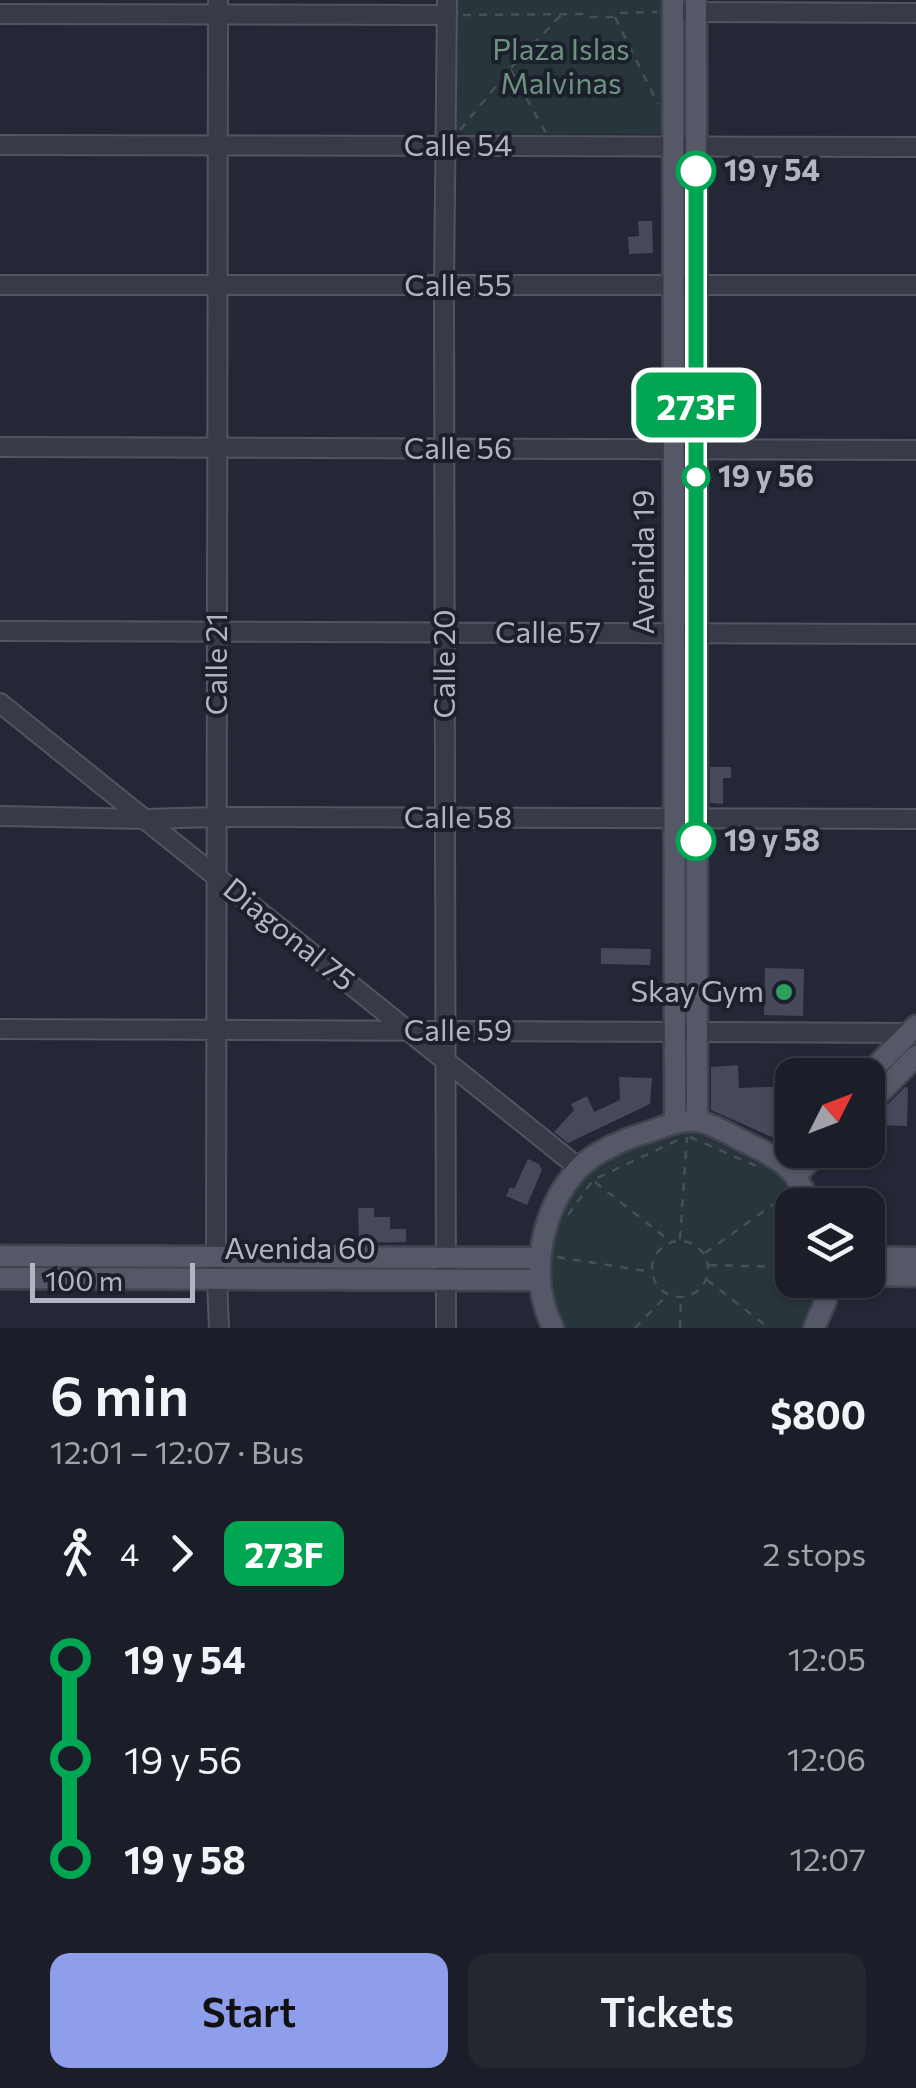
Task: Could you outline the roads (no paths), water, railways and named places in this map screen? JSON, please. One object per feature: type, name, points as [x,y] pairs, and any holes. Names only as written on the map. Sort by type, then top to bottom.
[{"type":"main road","name":"Avenida 19","points":[[674,6],[674,1032],[686,1127]]},
{"type":"main road","name":"Avenida 19","points":[[686,1127],[696,1032],[696,6]]},
{"type":"main road","points":[[885,1058],[914,1031]]},
{"type":"main road","points":[[885,1087],[916,1056]]},
{"type":"main road","points":[[553,1328],[543,1266],[551,1209],[622,1140],[686,1127],[785,1172]]},
{"type":"main road","name":"Avenida 60","points":[[0,1256],[216,1257],[446,1269]]},
{"type":"main road","points":[[885,1258],[916,1258]]},
{"type":"main road","name":"Avenida 60","points":[[0,1278],[219,1279],[543,1266]]},
{"type":"main road","points":[[885,1275],[916,1276]]},
{"type":"main road","points":[[814,1328],[826,1298]]},
{"type":"street","points":[[674,6],[916,12]]},
{"type":"street","points":[[0,14],[218,7],[447,8]]},
{"type":"street","name":"Calle 21","points":[[218,7],[219,1328]]},
{"type":"street","name":"Calle 20","points":[[446,1328],[447,8]]},
{"type":"street","name":"Calle 54","points":[[0,144],[916,147]]},
{"type":"street","name":"Calle 55","points":[[0,284],[916,285]]},
{"type":"street","name":"Calle 56","points":[[0,447],[916,450]]},
{"type":"street","name":"Calle 57","points":[[0,631],[916,634]]},
{"type":"street","name":"Diagonal 75","points":[[0,703],[586,1174]]},
{"type":"street","name":"Calle 58","points":[[0,816],[916,819]]},
{"type":"street","name":"Calle 59","points":[[0,1029],[914,1031]]},
{"type":"place","name":"19 y 54","points":[[696,171]]},
{"type":"place","name":"19 y 56","points":[[696,477]]},
{"type":"place","name":"19 y 58","points":[[696,841]]},
{"type":"place","name":"Skay Gym","points":[[784,992]]},
{"type":"park label","name":"Plaza Islas Malvinas","points":[[561,67]]}]
